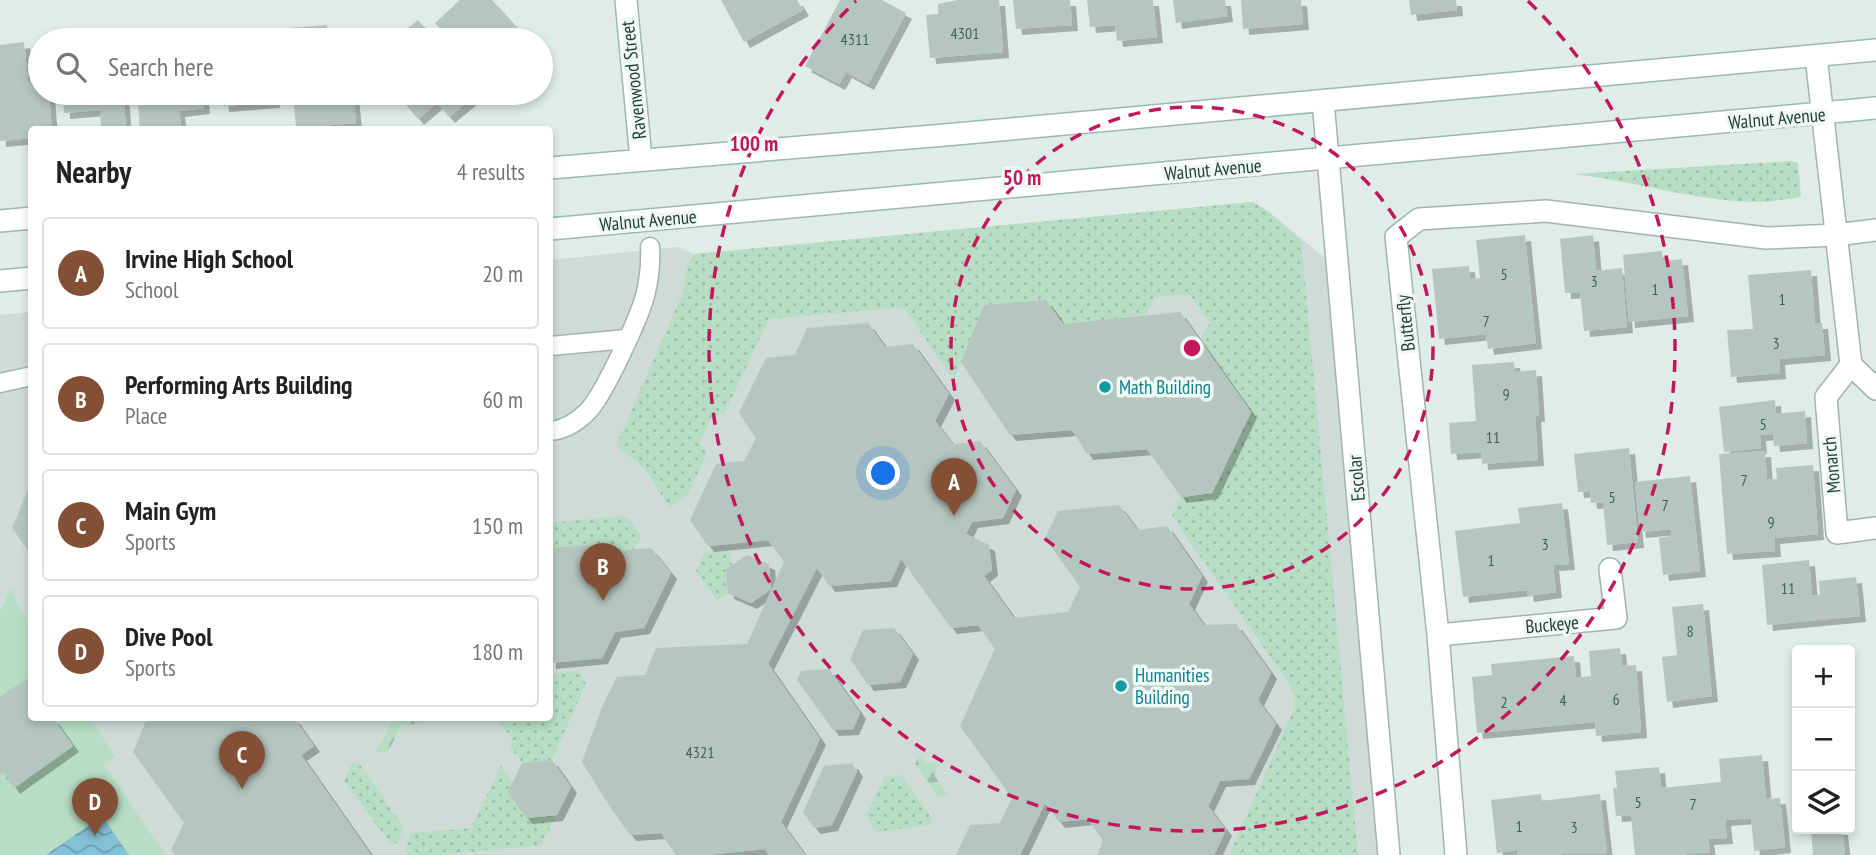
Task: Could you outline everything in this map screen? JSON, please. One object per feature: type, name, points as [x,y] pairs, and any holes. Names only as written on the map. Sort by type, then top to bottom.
[{"type":"street","name":"Ravenwood Street","points":[[626,0],[641,159]]},
{"type":"street","points":[[553,168],[1323,102],[1876,50]]},
{"type":"street","points":[[1816,56],[1851,365],[1876,388]]},
{"type":"street","name":"Escolar","points":[[1323,102],[1389,855]]},
{"type":"street","name":"Walnut Avenue","points":[[553,229],[1876,108]]},
{"type":"street","name":"Butterfly","points":[[1455,855],[1438,635],[1396,237],[1419,219],[1546,211],[1766,238],[1876,230]]},
{"type":"street","points":[[0,221],[28,218]]},
{"type":"street","points":[[0,281],[28,278]]},
{"type":"street","name":"Monarch","points":[[1851,365],[1826,397],[1837,533],[1876,528]]},
{"type":"street","name":"Buckeye","points":[[1438,635],[1615,618],[1610,569]]},
{"type":"lane","points":[[553,431],[563,430],[588,411],[605,385],[644,299],[649,277],[650,247]]},
{"type":"lane","points":[[553,346],[627,338]]},
{"type":"lane","points":[[0,383],[28,377]]},
{"type":"shaded area","points":[[1253,202],[1338,269],[1389,855],[0,855],[0,315],[28,312],[28,721],[553,721],[553,260],[678,247],[694,254]]},
{"type":"green space","points":[[1791,161],[1798,163],[1801,197],[1762,202],[1687,195],[1573,174]]},
{"type":"green space","points":[[1253,202],[1301,240],[1358,855],[1229,855],[1295,707],[1293,690],[1172,516],[1181,497],[1212,493],[1251,412],[1200,340],[1210,322],[1189,294],[1154,297],[1145,316],[1063,324],[1046,301],[985,305],[954,380],[903,307],[769,319],[724,414],[712,416],[699,442],[707,454],[688,494],[669,507],[644,468],[616,446],[684,290],[687,266],[694,254]]},
{"type":"green space","points":[[622,516],[631,520],[641,537],[634,550],[591,553],[588,545],[553,548],[553,523]]},
{"type":"green space","points":[[729,550],[732,565],[726,569],[728,593],[717,601],[696,571],[704,552]]},
{"type":"green space","points":[[11,588],[28,621],[28,721],[92,721],[115,757],[104,765],[165,855],[0,855],[0,612]]},
{"type":"green space","points":[[579,671],[586,684],[552,760],[522,763],[510,747],[513,741],[499,721],[553,721],[553,674]]},
{"type":"green space","points":[[392,721],[430,721],[401,725],[388,752],[376,752]]},
{"type":"green space","points":[[920,756],[926,764],[939,762],[935,776],[948,796],[940,797],[936,794],[915,764]]},
{"type":"green space","points":[[358,762],[404,828],[397,843],[391,844],[344,781],[352,763]]},
{"type":"green space","points":[[501,766],[513,783],[557,815],[541,845],[440,855],[408,855],[405,851],[410,833],[471,828]]},
{"type":"green space","points":[[901,775],[932,818],[932,822],[928,825],[880,832],[875,830],[866,816],[885,776]]},
{"type":"water","points":[[102,816],[129,855],[46,855]]},
{"type":"building","points":[[460,0],[492,0],[517,28],[439,28],[435,23]]},
{"type":"building","points":[[721,0],[797,0],[803,10],[744,42]]},
{"type":"building","points":[[840,0],[882,0],[906,13],[868,84],[846,72],[839,84],[805,66]]},
{"type":"building","points":[[958,0],[999,0],[1003,52],[930,58],[926,15],[938,14],[938,4]]},
{"type":"building","points":[[1013,0],[1070,0],[1072,25],[1016,29]]},
{"type":"building","points":[[1087,0],[1153,0],[1157,37],[1117,41],[1115,25],[1090,27]]},
{"type":"building","points":[[1173,0],[1225,0],[1227,16],[1176,23]]},
{"type":"building","points":[[1241,0],[1301,0],[1303,24],[1243,29]]},
{"type":"building","points":[[1409,0],[1456,0],[1457,10],[1411,15]]},
{"type":"building","points":[[418,20],[425,28],[408,28]]},
{"type":"building","points":[[327,25],[327,28],[288,28]]},
{"type":"building","points":[[24,42],[28,105],[50,105],[52,126],[28,126],[28,138],[0,141],[0,45]]},
{"type":"building","points":[[64,105],[124,105],[126,126],[101,126],[100,110],[64,113]]},
{"type":"building","points":[[138,105],[204,105],[204,108],[179,111],[181,125],[140,126]]},
{"type":"building","points":[[294,105],[354,105],[356,123],[296,126]]},
{"type":"building","points":[[406,105],[435,105],[418,119]]},
{"type":"building","points":[[439,105],[464,105],[449,117]]},
{"type":"building","points":[[1525,235],[1536,343],[1488,349],[1486,334],[1439,339],[1432,269],[1469,266],[1470,279],[1480,278],[1476,240]]},
{"type":"building","points":[[1593,235],[1596,271],[1622,268],[1627,327],[1584,331],[1580,292],[1565,293],[1560,239]]},
{"type":"building","points":[[1662,251],[1663,261],[1682,259],[1688,316],[1629,322],[1623,255]]},
{"type":"building","points":[[1811,270],[1815,323],[1822,323],[1825,355],[1779,359],[1780,373],[1731,377],[1727,330],[1753,329],[1748,275]]},
{"type":"building","name":"Math Building","points":[[1046,300],[1063,324],[1180,312],[1251,412],[1212,493],[1181,497],[1147,449],[1087,454],[1072,430],[1010,435],[961,362],[984,305]]},
{"type":"building","points":[[868,323],[885,347],[913,344],[949,394],[935,421],[953,444],[980,441],[1016,490],[1003,518],[972,522],[966,534],[989,545],[992,570],[984,576],[1014,618],[1068,612],[1080,587],[1045,538],[1058,511],[1119,505],[1138,530],[1167,526],[1202,576],[1189,604],[1204,625],[1236,624],[1271,673],[1258,700],[1276,724],[1249,779],[1220,781],[1208,806],[1226,830],[1214,855],[1097,855],[1103,841],[1088,819],[1059,822],[1045,803],[1020,855],[956,855],[970,825],[1000,823],[1012,798],[960,726],[995,649],[978,625],[951,628],[901,559],[891,581],[829,586],[817,568],[768,664],[820,739],[781,822],[805,855],[769,855],[765,849],[676,855],[661,833],[630,835],[610,807],[582,762],[602,707],[617,677],[645,675],[656,648],[747,644],[784,562],[768,540],[708,546],[690,520],[716,464],[744,461],[756,438],[739,413],[766,358],[795,355],[807,328]]},
{"type":"building","points":[[1514,362],[1515,372],[1536,370],[1538,460],[1482,464],[1481,452],[1451,454],[1449,423],[1476,421],[1472,365]]},
{"type":"building","points":[[1775,400],[1776,414],[1805,411],[1807,443],[1774,446],[1773,434],[1760,435],[1761,448],[1724,452],[1719,407]]},
{"type":"building","points":[[1629,448],[1638,542],[1607,545],[1603,502],[1591,503],[1590,491],[1578,492],[1574,454]]},
{"type":"building","points":[[1765,451],[1767,480],[1777,479],[1776,468],[1813,465],[1818,534],[1774,538],[1775,551],[1727,554],[1719,454]]},
{"type":"building","points":[[1690,476],[1700,571],[1663,575],[1659,538],[1671,536],[1671,529],[1640,532],[1635,482]]},
{"type":"building","points":[[28,490],[28,550],[12,528]]},
{"type":"building","points":[[1562,503],[1569,564],[1553,565],[1556,592],[1528,596],[1527,590],[1463,597],[1455,531],[1520,523],[1518,508]]},
{"type":"building","points":[[588,545],[591,553],[651,548],[671,573],[644,628],[615,632],[602,658],[553,663],[553,548]]},
{"type":"building","points":[[747,555],[769,564],[771,589],[751,603],[728,593],[726,569]]},
{"type":"building","points":[[1809,560],[1812,596],[1820,595],[1819,581],[1856,577],[1860,616],[1767,625],[1762,565]]},
{"type":"building","points":[[1703,604],[1712,696],[1667,702],[1662,657],[1677,655],[1672,607]]},
{"type":"building","points":[[894,628],[913,654],[900,682],[868,685],[850,659],[863,630]]},
{"type":"building","points":[[1620,648],[1622,666],[1636,665],[1641,732],[1596,736],[1595,722],[1477,733],[1472,677],[1492,675],[1491,664],[1574,656],[1576,678],[1591,676],[1589,651]]},
{"type":"building","points":[[829,669],[860,713],[853,729],[833,730],[797,680],[801,671]]},
{"type":"building","points":[[26,679],[28,721],[55,721],[73,746],[14,788],[3,772],[0,774],[0,697]]},
{"type":"building","points":[[146,721],[296,721],[314,746],[301,755],[371,855],[175,855],[171,850],[184,823],[133,752]]},
{"type":"building","points":[[1762,755],[1766,799],[1780,798],[1785,847],[1754,851],[1751,818],[1725,820],[1727,838],[1708,839],[1710,852],[1635,855],[1631,815],[1616,816],[1613,788],[1617,788],[1615,771],[1659,767],[1661,788],[1721,782],[1719,759]]},
{"type":"building","points":[[552,760],[571,787],[557,815],[526,818],[508,792],[522,763]]},
{"type":"building","points":[[852,763],[857,771],[832,825],[814,828],[803,812],[824,766]]},
{"type":"building","points":[[1541,794],[1542,801],[1600,794],[1607,853],[1518,855],[1517,850],[1497,853],[1491,800]]},
{"type":"building","points":[[1811,834],[1843,834],[1845,855],[1813,855]]},
{"type":"place","name":"Math Building","points":[[1105,387]]},
{"type":"place","name":"Irvine High School","points":[[954,516]]},
{"type":"place","name":"Performing Arts Building","points":[[603,601]]},
{"type":"place","name":"Humanities Building","points":[[1121,686]]},
{"type":"place","name":"Main Gym","points":[[242,789]]},
{"type":"place","name":"Dive Pool","points":[[95,836]]}]
